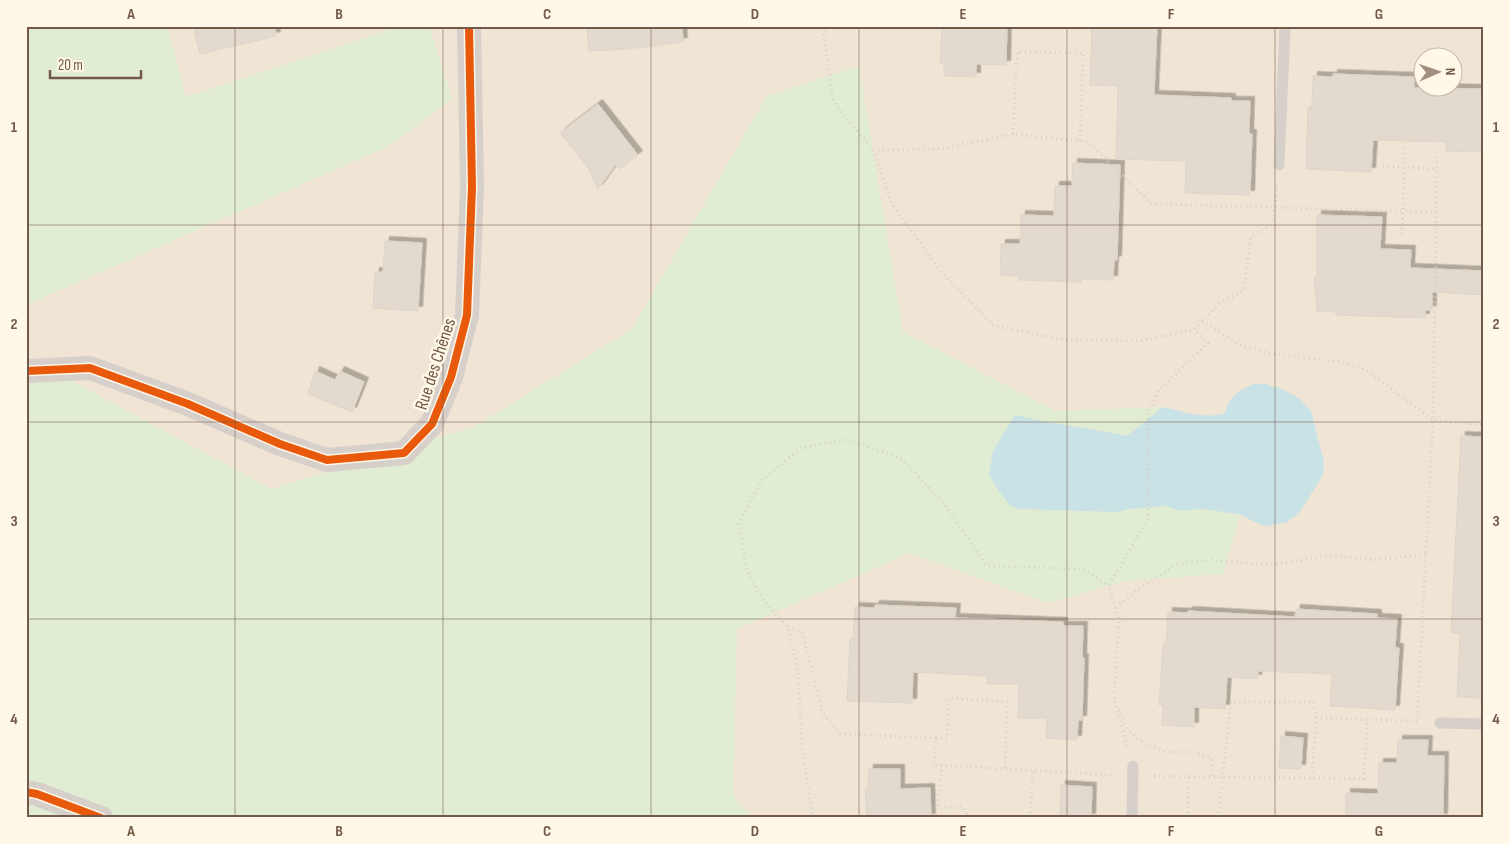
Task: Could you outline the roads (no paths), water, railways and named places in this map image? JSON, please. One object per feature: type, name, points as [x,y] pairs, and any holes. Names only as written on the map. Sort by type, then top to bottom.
[{"type":"street","name":"Rue des Chênes","points":[[26,371],[90,368],[188,404],[280,444],[327,460],[404,453],[432,424],[451,377],[467,315],[472,187],[469,26]]},
{"type":"street","points":[[26,792],[37,794],[101,818]]},
{"type":"lane","points":[[1279,166],[1285,26]]},
{"type":"lane","points":[[1440,722],[1484,724]]},
{"type":"lane","points":[[1132,818],[1133,771]]},
{"type":"water","points":[[1254,384],[1265,384],[1282,389],[1300,399],[1311,411],[1324,462],[1323,475],[1301,510],[1287,522],[1268,526],[1261,525],[1239,514],[1200,509],[1181,511],[1166,506],[1128,509],[1117,512],[1019,509],[1010,506],[989,474],[993,451],[1015,415],[1127,436],[1163,407],[1186,413],[1210,416],[1225,413],[1235,395]]}]
